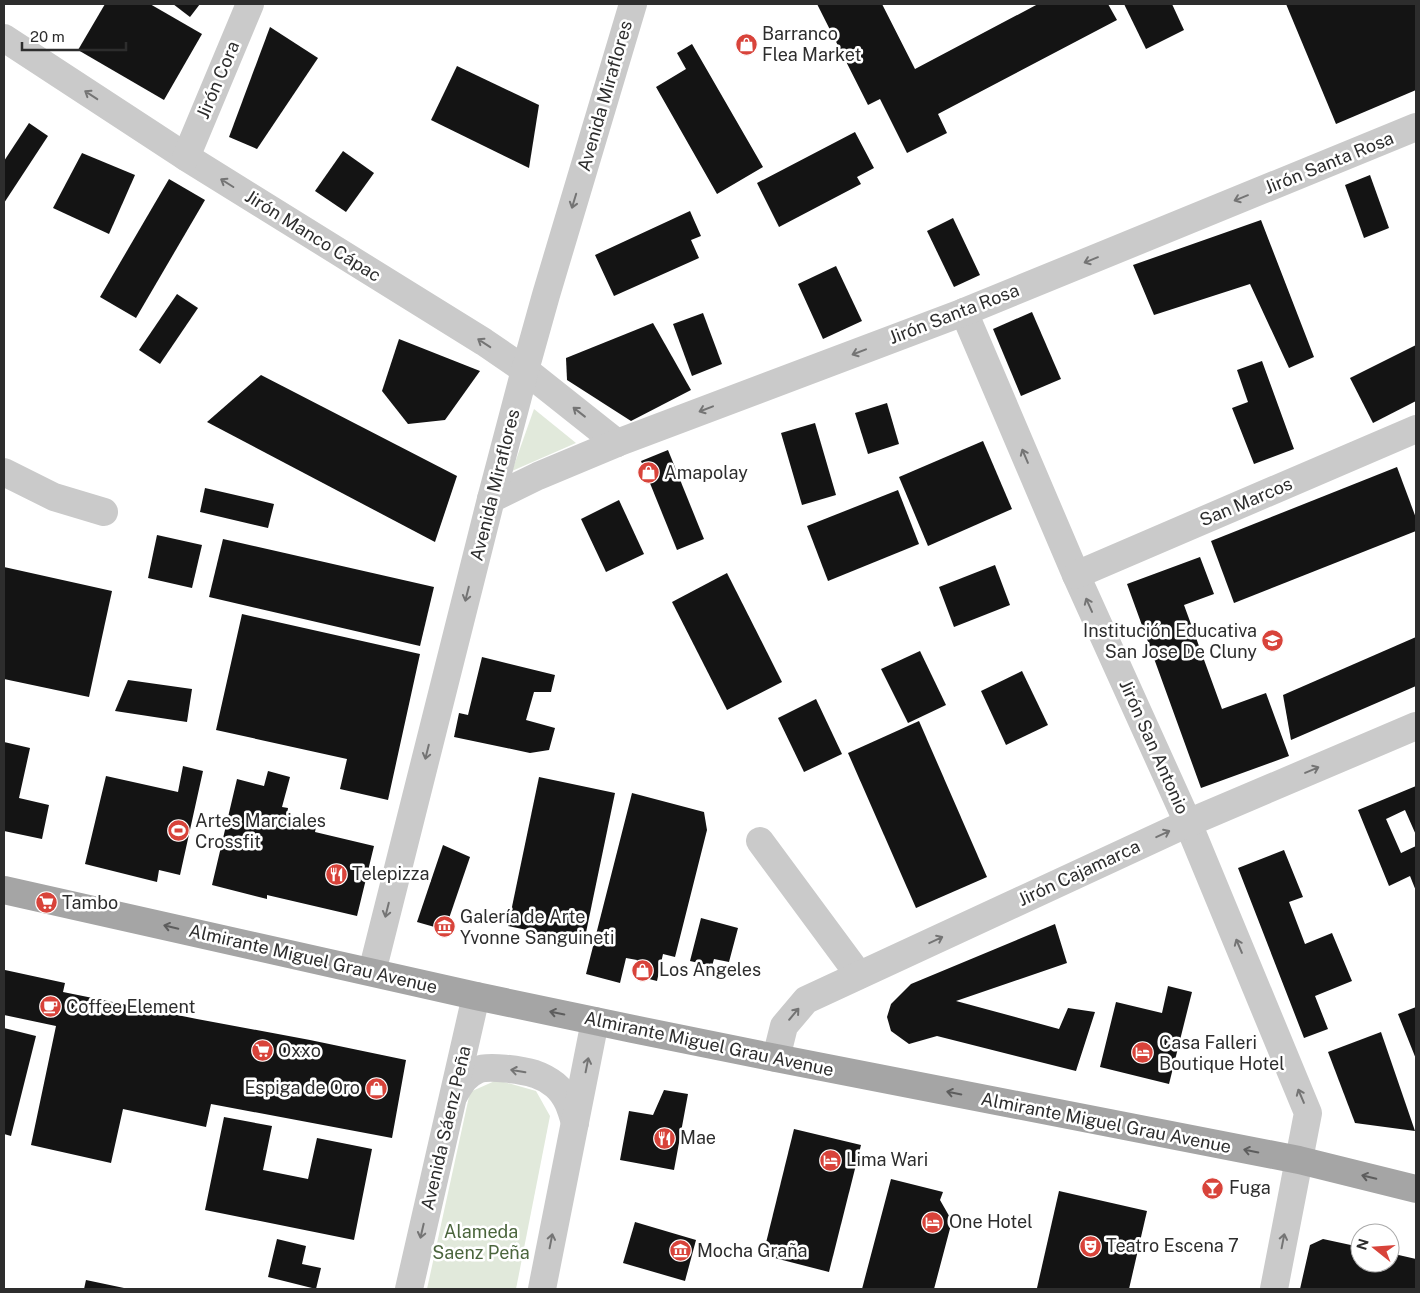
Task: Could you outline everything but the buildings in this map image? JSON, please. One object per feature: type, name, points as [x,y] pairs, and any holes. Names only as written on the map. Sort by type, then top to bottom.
[{"type":"main road","name":"Almirante Miguel Grau Avenue","points":[[4,890],[476,996],[776,1058],[1299,1160],[1416,1189]]},
{"type":"street","name":"Jirón Cora","points":[[186,157],[250,4]]},
{"type":"street","name":"Avenida Miraflores","points":[[372,972],[524,370],[633,4]]},
{"type":"street","name":"Jirón Manco Cápac","points":[[4,38],[186,157],[433,310],[524,370],[617,443]]},
{"type":"street","name":"Jirón Santa Rosa","points":[[491,499],[538,476],[617,443],[964,312],[1416,127]]},
{"type":"street","name":"Jirón San Antonio","points":[[964,312],[1076,575],[1188,823],[1308,1113],[1274,1289]]},
{"type":"street","name":"San Marcos","points":[[1076,575],[1416,429]]},
{"type":"street","points":[[4,472],[54,496],[104,512]]},
{"type":"street","name":"Jirón Cajamarca","points":[[776,1058],[784,1026],[806,1000],[1188,823],[1416,726]]},
{"type":"street","points":[[760,841],[859,976]]},
{"type":"street","name":"Avenida Sáenz Peña","points":[[409,1289],[476,996]]},
{"type":"street","points":[[542,1289],[595,1021]]},
{"type":"street","points":[[452,1098],[463,1079],[478,1069],[495,1068],[536,1074],[556,1086],[568,1102],[575,1123]]},
{"type":"green space","points":[[534,409],[576,443],[512,471]]},
{"type":"green space","name":"Alameda Saenz Peña","points":[[497,1080],[536,1091],[550,1116],[516,1289],[427,1289],[470,1092]]},
{"type":"place","name":"Barranco Flea Market","points":[[746,44]]},
{"type":"place","name":"Amapolay","points":[[648,473]]},
{"type":"place","name":"Institución Educativa San Jose De Cluny","points":[[1273,641]]},
{"type":"place","name":"Artes Marciales Crossfit","points":[[179,831]]},
{"type":"place","name":"Telepizza","points":[[336,874]]},
{"type":"place","name":"Tambo","points":[[46,903]]},
{"type":"place","name":"Galería de Arte Yvonne Sanguineti","points":[[444,927]]},
{"type":"place","name":"Los Angeles","points":[[643,970]]},
{"type":"place","name":"Coffee Element","points":[[50,1007]]},
{"type":"place","name":"Oxxo","points":[[262,1051]]},
{"type":"place","name":"Casa Falleri Boutique Hotel","points":[[1143,1053]]},
{"type":"place","name":"Espiga de Oro","points":[[376,1088]]},
{"type":"place","name":"Mae","points":[[664,1138]]},
{"type":"place","name":"Lima Wari","points":[[830,1160]]},
{"type":"place","name":"Fuga","points":[[1213,1188]]},
{"type":"place","name":"One Hotel","points":[[933,1222]]},
{"type":"place","name":"Teatro Escena 7","points":[[1090,1246]]},
{"type":"place","name":"Mocha Graña","points":[[681,1251]]}]
